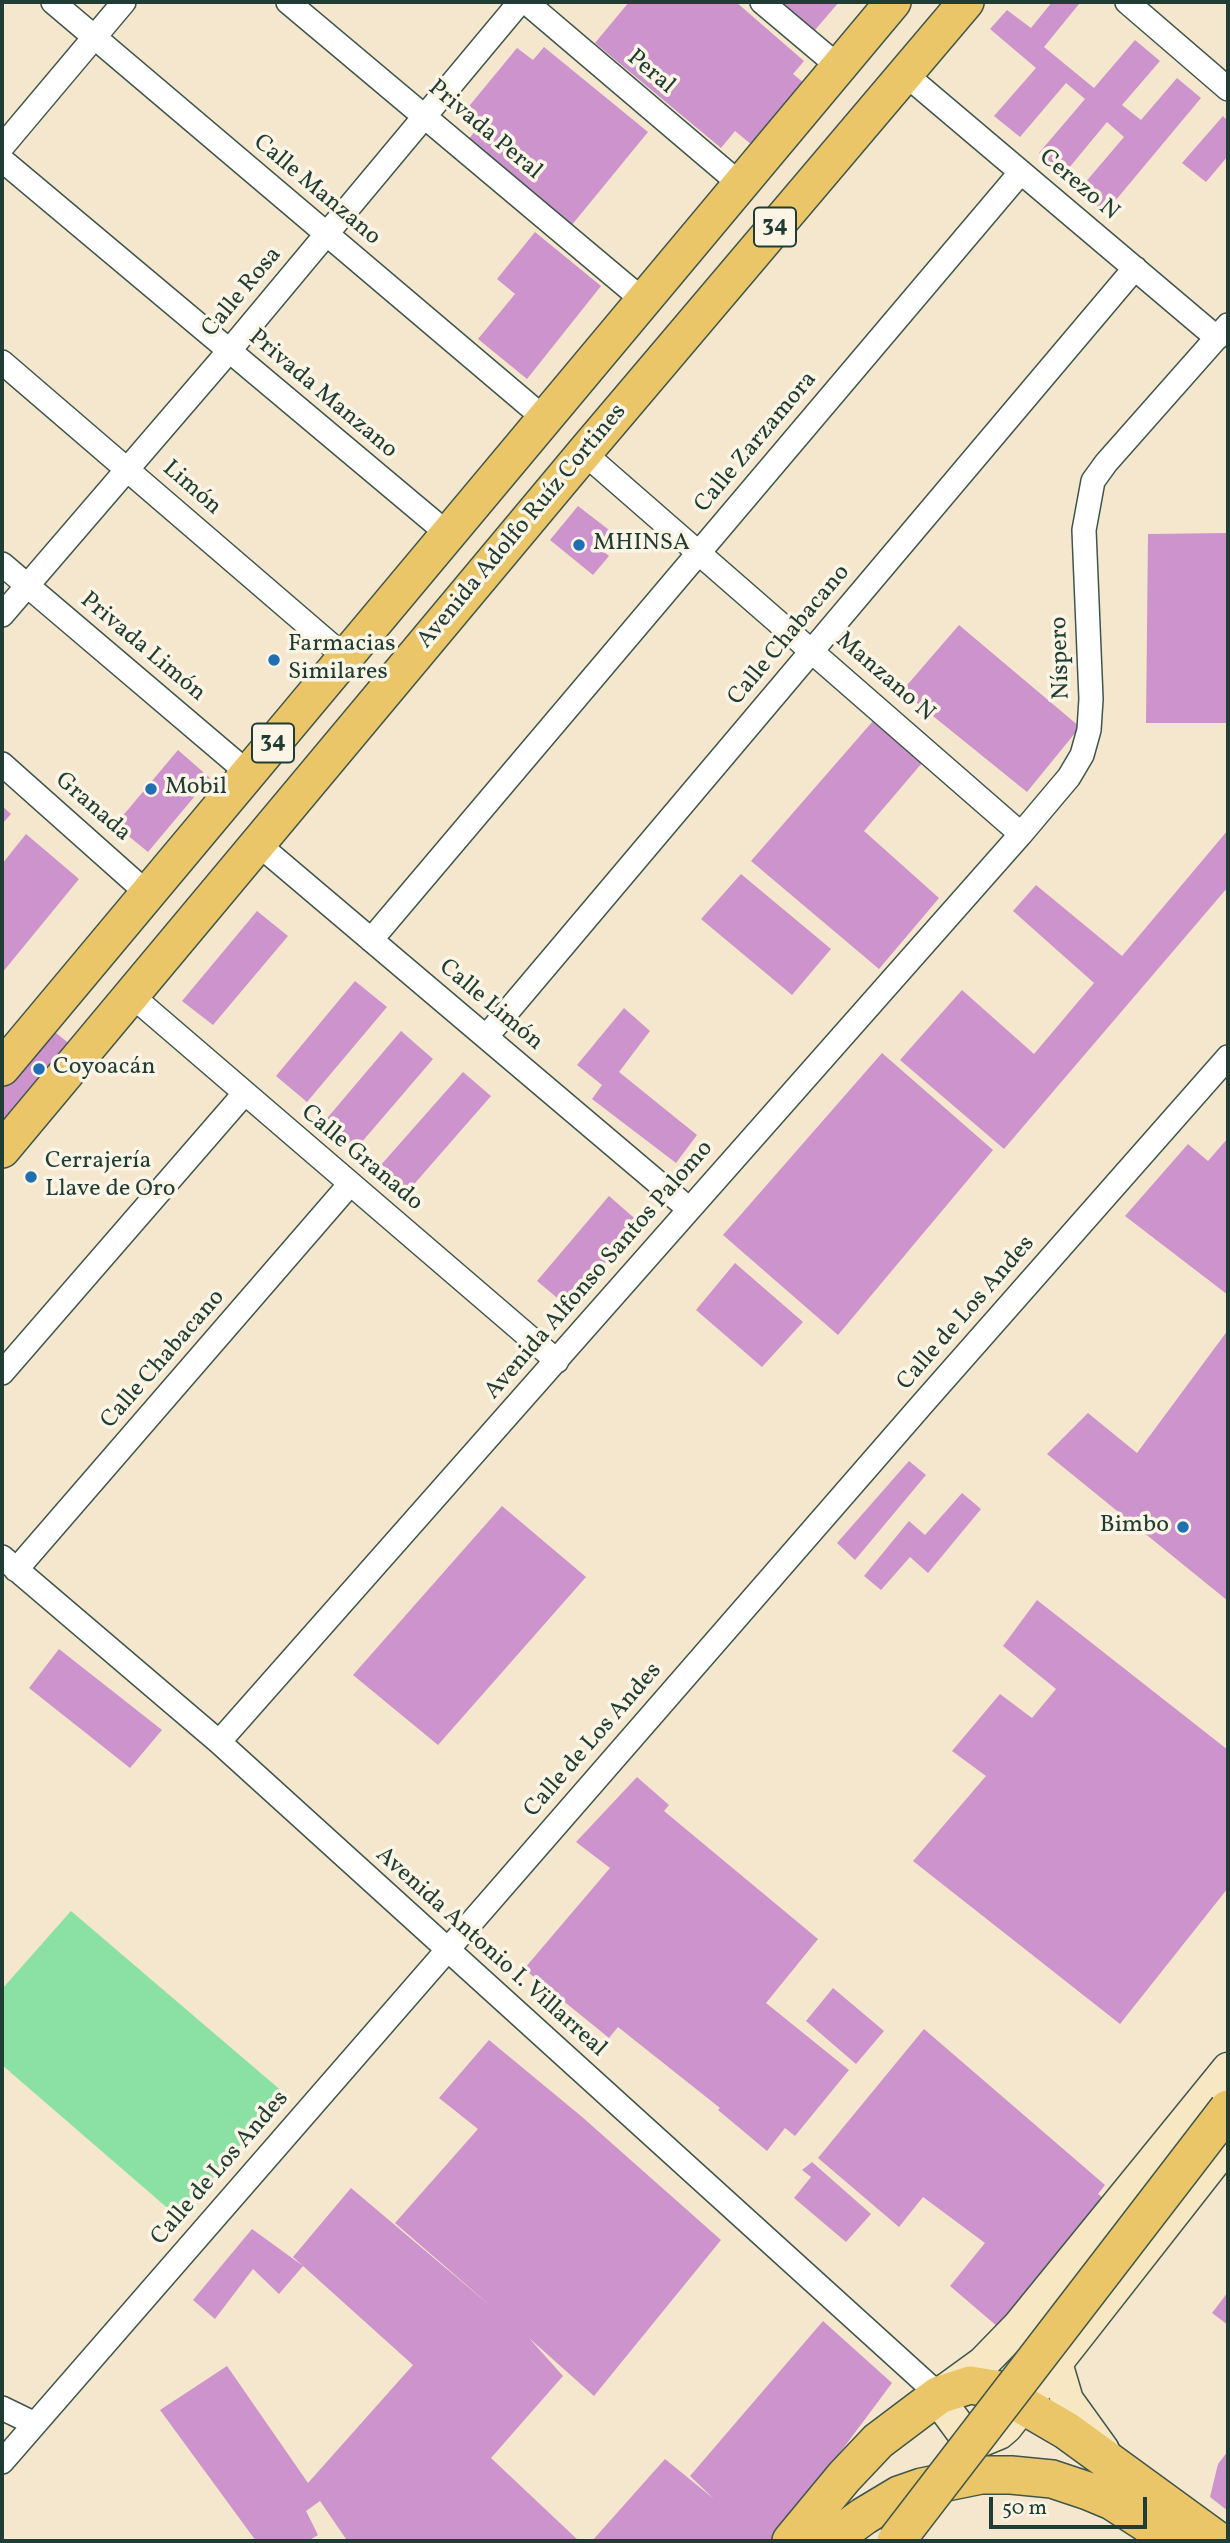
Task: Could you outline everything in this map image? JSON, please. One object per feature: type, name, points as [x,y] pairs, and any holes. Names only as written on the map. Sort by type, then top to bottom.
[{"type":"highway","points":[[895,2541],[1228,2109]]},
{"type":"highway","points":[[791,2541],[878,2441],[939,2395],[957,2388],[981,2385],[995,2389],[1023,2405],[1114,2464],[1218,2541]]},
{"type":"highway","points":[[830,2541],[899,2494],[981,2475],[1012,2475],[1052,2479],[1088,2491],[1112,2501],[1174,2541]]},
{"type":"main road","name":"34","points":[[2,1068],[893,2]]},
{"type":"main road","name":"Avenida Adolfo Ruíz Cortines","points":[[2,1150],[584,453],[966,2]]},
{"type":"main road","points":[[1228,2070],[1018,2326],[983,2363],[939,2395],[961,2430],[968,2436],[982,2440],[1006,2427],[1228,2144]]},
{"type":"main road","points":[[1056,2363],[1068,2400],[1114,2464]]},
{"type":"street","name":"Calle Manzano","points":[[53,2],[545,419]]},
{"type":"street","points":[[2,147],[124,2]]},
{"type":"street","name":"Privada Peral","points":[[288,2],[644,301]]},
{"type":"street","name":"Calle Rosa","points":[[2,615],[229,351],[520,2]]},
{"type":"street","name":"Peral","points":[[526,2],[740,184]]},
{"type":"street","points":[[762,2],[838,66]]},
{"type":"street","points":[[1136,5],[1228,89]]},
{"type":"street","name":"Cerezo N","points":[[905,74],[1135,268],[1223,331]]},
{"type":"street","name":"Privada Manzano","points":[[2,160],[448,534]]},
{"type":"street","name":"Calle Zarzamora","points":[[371,940],[1021,172]]},
{"type":"street","name":"Calle Chabacano","points":[[486,1037],[1135,268]]},
{"type":"street","name":"Níspero","points":[[1021,834],[1069,777],[1082,755],[1089,730],[1091,699],[1084,530],[1093,481],[1223,331]]},
{"type":"street","name":"Limón","points":[[2,362],[345,657]]},
{"type":"street","name":"Manzano N","points":[[584,453],[1021,834]]},
{"type":"street","name":"Privada Limón","points":[[2,564],[248,773]]},
{"type":"street","name":"Granada","points":[[2,764],[147,893]]},
{"type":"street","name":"Avenida Alfonso Santos Palomo","points":[[219,1742],[1021,834]]},
{"type":"street","name":"Calle Limón","points":[[258,844],[689,1209]]},
{"type":"street","name":"Calle Granado","points":[[131,995],[557,1361]]},
{"type":"street","name":"Calle de Los Andes","points":[[2,2462],[925,1401],[1228,1057]]},
{"type":"street","points":[[2,1373],[244,1094]]},
{"type":"street","name":"Calle Chabacano","points":[[9,1563],[350,1184]]},
{"type":"street","name":"Avenida Antonio I. Villarreal","points":[[9,1563],[219,1742],[939,2395]]},
{"type":"street","points":[[2,2408],[35,2424]]},
{"type":"green space","points":[[71,1911],[284,2093],[179,2218],[2,2065],[2,1989]]},
{"type":"building","points":[[629,2],[736,2],[804,61],[793,74],[804,83],[752,145],[735,131],[721,148],[595,43]]},
{"type":"building","points":[[781,2],[839,2],[815,30]]},
{"type":"building","points":[[1052,2],[1079,4],[1044,47],[1094,88],[1135,40],[1160,61],[1122,105],[1141,120],[1177,78],[1201,98],[1105,213],[1078,191],[1124,137],[1107,122],[1064,174],[1039,153],[1085,99],[1066,83],[1020,137],[994,116],[1036,68],[990,29],[1007,10],[1031,28]]},
{"type":"building","points":[[544,47],[648,132],[571,226],[467,141],[477,129],[461,116],[517,48],[533,60]]},
{"type":"building","points":[[1223,116],[1228,121],[1228,156],[1206,182],[1182,163]]},
{"type":"building","points":[[535,232],[601,286],[527,379],[478,339],[515,294],[497,279]]},
{"type":"building","name":"MHINSA","points":[[578,506],[613,533],[600,549],[609,556],[593,575],[550,540]]},
{"type":"building","points":[[1228,533],[1228,723],[1146,723],[1148,534]]},
{"type":"building","points":[[959,625],[1080,727],[1027,792],[902,691]]},
{"type":"building","points":[[873,721],[922,763],[864,831],[939,898],[879,969],[751,861]]},
{"type":"building","points":[[178,750],[210,778],[148,852],[115,825]]},
{"type":"building","points":[[2,806],[11,814],[2,824]]},
{"type":"building","points":[[1228,830],[1228,887],[1004,1149],[900,1060],[962,990],[1034,1054],[1094,983],[1013,911],[1036,885],[1122,956]]},
{"type":"building","points":[[26,834],[79,879],[2,973],[2,864]]},
{"type":"building","points":[[741,874],[831,949],[792,995],[701,919]]},
{"type":"building","points":[[257,911],[288,936],[213,1025],[182,1001]]},
{"type":"building","points":[[355,981],[387,1007],[307,1102],[276,1076]]},
{"type":"building","points":[[624,1008],[650,1031],[619,1072],[697,1135],[676,1163],[592,1099],[602,1085],[577,1065]]},
{"type":"building","name":"Coyoacán","points":[[51,1029],[76,1049],[2,1138],[2,1088]]},
{"type":"building","points":[[401,1031],[433,1059],[355,1150],[323,1123]]},
{"type":"building","points":[[882,1053],[993,1150],[838,1335],[723,1235]]},
{"type":"building","points":[[463,1072],[491,1096],[409,1190],[380,1166]]},
{"type":"building","points":[[1228,1138],[1228,1295],[1125,1216],[1188,1144],[1208,1161]]},
{"type":"building","points":[[609,1196],[640,1223],[568,1307],[537,1281]]},
{"type":"building","points":[[735,1263],[803,1322],[762,1367],[696,1310]]},
{"type":"building","name":"Bimbo","points":[[1228,1330],[1228,1601],[1047,1454],[1088,1413],[1137,1453]]},
{"type":"building","points":[[909,1461],[926,1475],[855,1560],[837,1543]]},
{"type":"building","points":[[962,1493],[981,1509],[928,1573],[910,1557],[881,1590],[864,1576],[909,1521],[925,1535]]},
{"type":"building","points":[[502,1506],[586,1577],[438,1745],[353,1675]]},
{"type":"building","points":[[1037,1600],[1228,1750],[1228,1888],[1120,2024],[913,1861],[986,1776],[952,1751],[1000,1694],[1032,1718],[1056,1689],[1003,1646]]},
{"type":"building","points":[[59,1649],[162,1730],[130,1768],[29,1688]]},
{"type":"building","points":[[637,1777],[669,1805],[664,1811],[818,1939],[766,2003],[849,2070],[795,2136],[785,2128],[767,2151],[718,2110],[720,2108],[618,2027],[609,2038],[524,1969],[610,1868],[576,1842]]},
{"type":"building","points":[[833,1988],[884,2031],[856,2064],[806,2021]]},
{"type":"building","points":[[924,2029],[1105,2185],[1098,2194],[1107,2201],[998,2327],[950,2286],[985,2243],[923,2197],[899,2227],[818,2158]]},
{"type":"building","points":[[489,2040],[581,2116],[721,2240],[594,2396],[529,2338],[563,2376],[491,2458],[579,2541],[345,2541],[320,2501],[306,2511],[318,2535],[308,2541],[256,2541],[160,2410],[227,2366],[308,2483],[413,2365],[293,2257],[351,2188],[493,2308],[395,2223],[478,2129],[439,2098]]},
{"type":"building","points":[[812,2162],[871,2214],[846,2242],[794,2198],[811,2177],[802,2170]]},
{"type":"building","points":[[252,2229],[303,2266],[279,2294],[253,2269],[215,2319],[193,2300]]},
{"type":"building","points":[[1228,2292],[1228,2325],[1212,2313]]},
{"type":"building","points":[[823,2321],[892,2383],[774,2541],[592,2541],[665,2459],[714,2499],[690,2476]]},
{"type":"building","points":[[1228,2451],[1228,2511],[1210,2497],[1218,2464]]},
{"type":"place","name":"MHINSA","points":[[579,545]]},
{"type":"place","name":"Farmacias Similares","points":[[274,660]]},
{"type":"place","name":"Mobil","points":[[151,789]]},
{"type":"place","name":"Coyoacán","points":[[39,1069]]},
{"type":"place","name":"Cerrajería Llave de Oro","points":[[31,1177]]},
{"type":"place","name":"Bimbo","points":[[1183,1527]]}]
